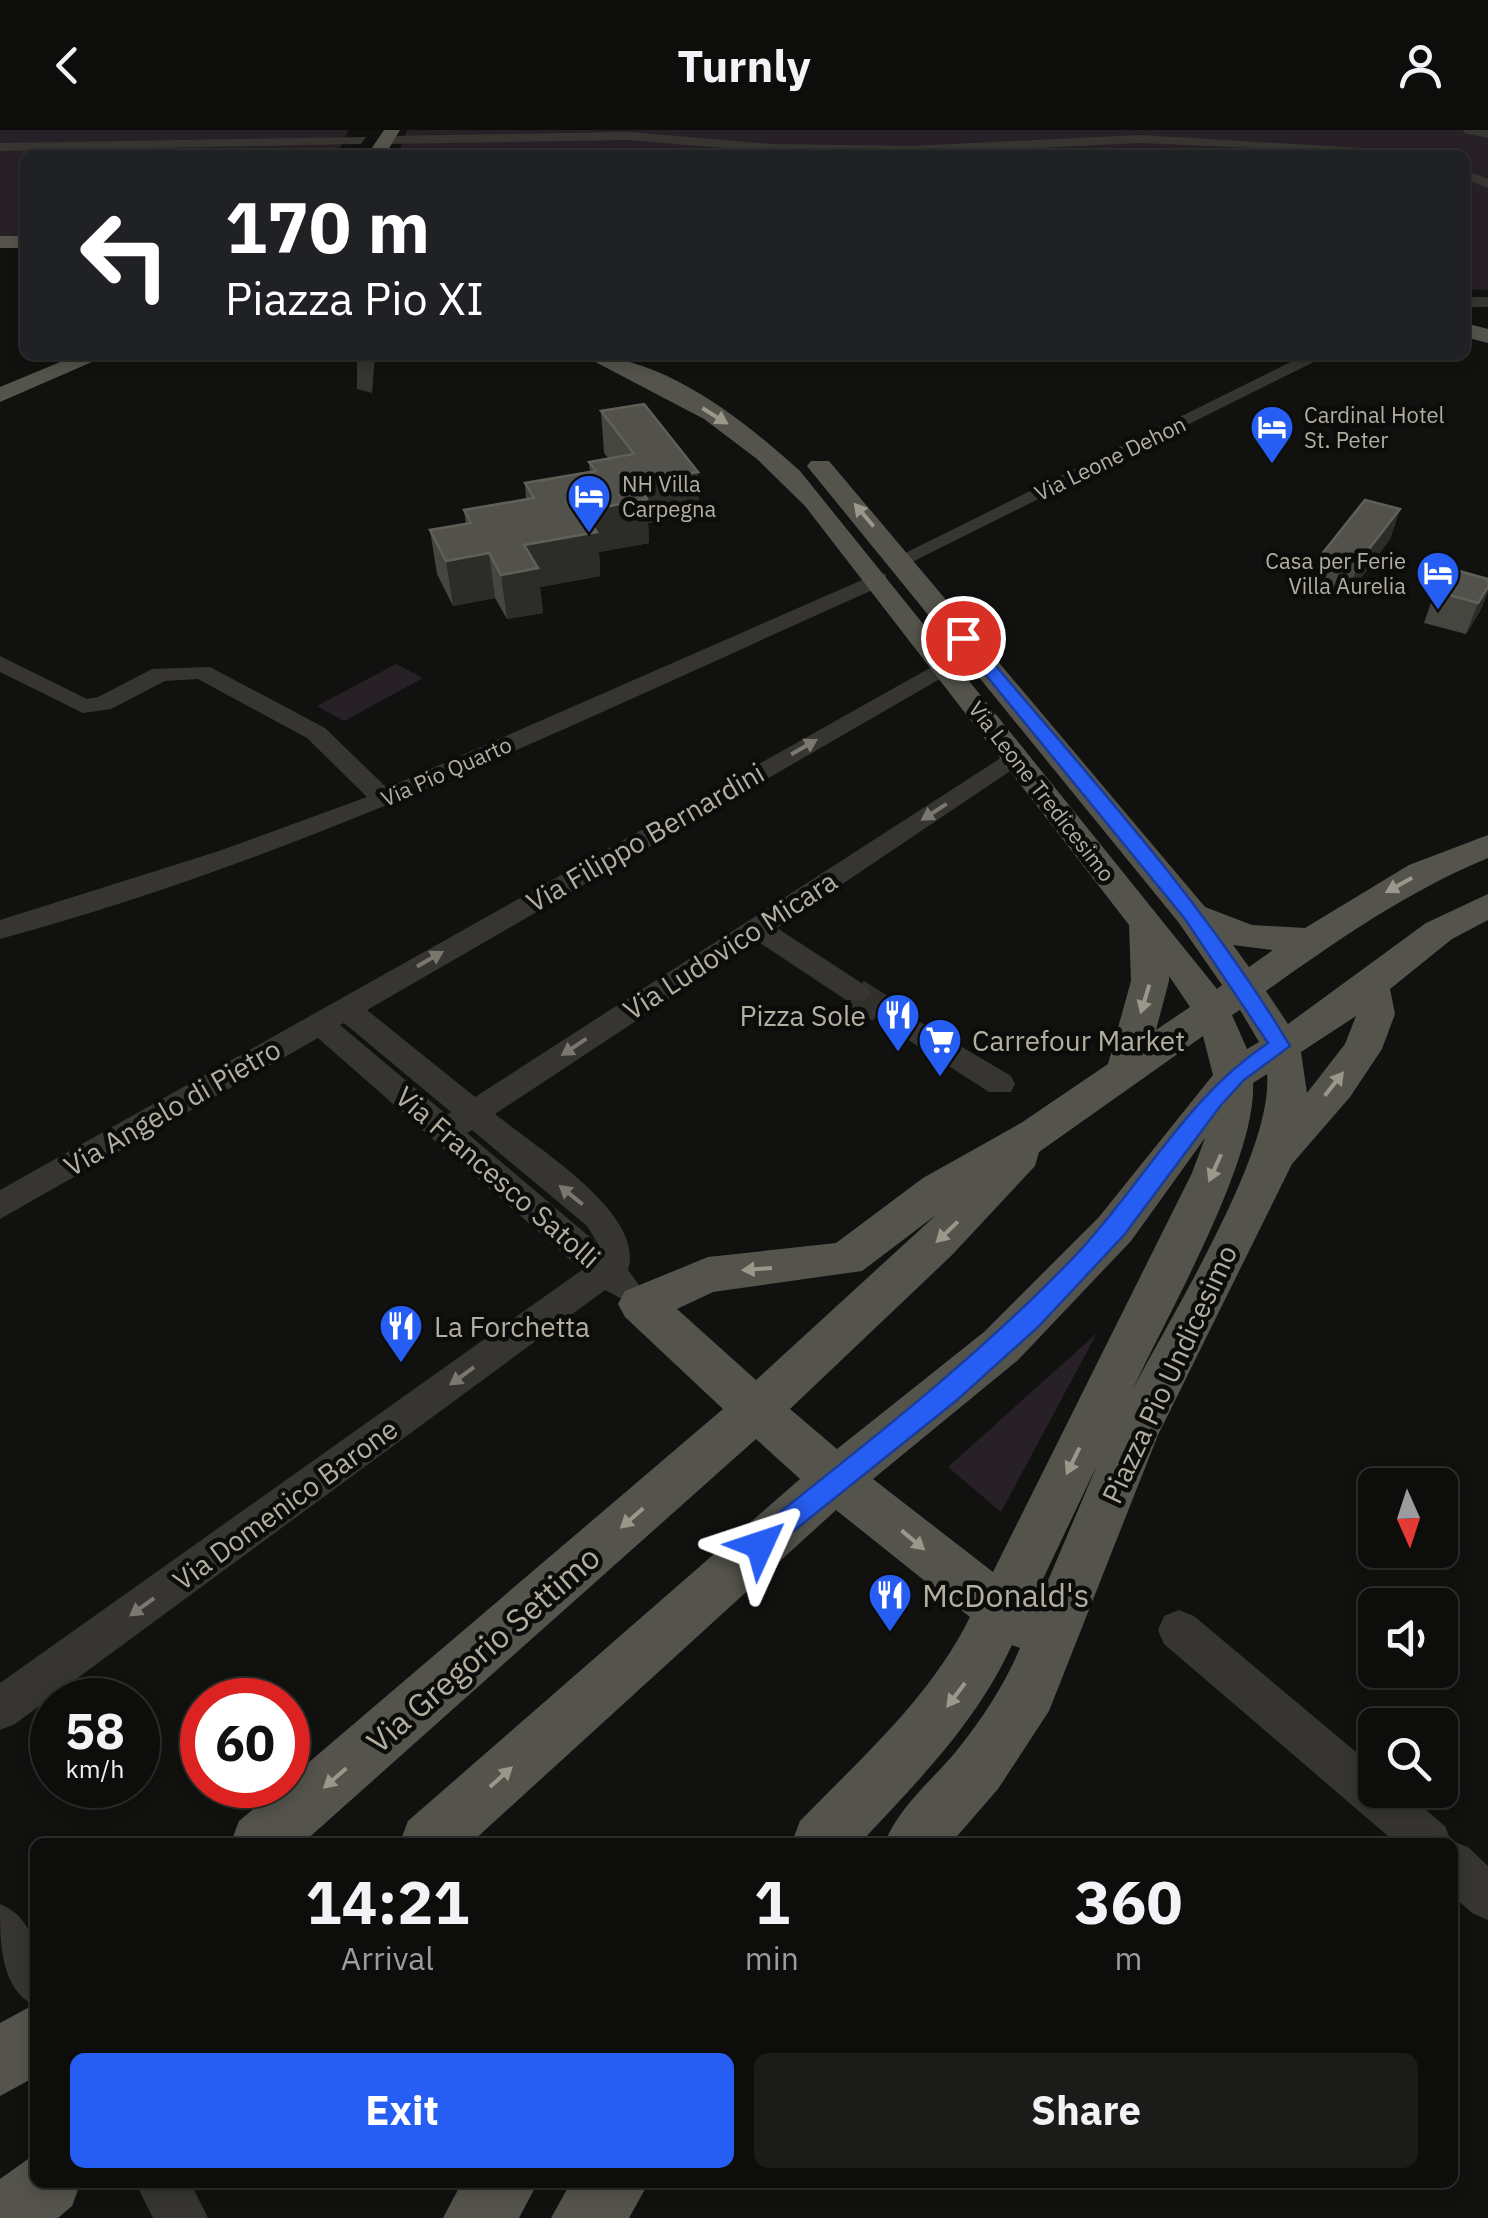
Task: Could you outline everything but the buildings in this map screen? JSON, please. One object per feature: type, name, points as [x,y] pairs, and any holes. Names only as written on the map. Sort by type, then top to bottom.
[{"type":"main road","points":[[0,396],[84,360]]},
{"type":"main road","name":"Via Leone Tredicesimo","points":[[602,360],[697,404],[769,454],[878,580],[1211,1009],[1236,1074]]},
{"type":"main road","name":"Via Leone Tredicesimo","points":[[651,360],[718,392],[789,438],[834,480],[1192,915],[1244,986],[1280,1046]]},
{"type":"main road","points":[[625,1288],[846,1259],[938,1190],[1036,1134],[1310,940],[1421,873],[1488,846]]},
{"type":"main road","points":[[432,1838],[788,1520],[948,1392],[1056,1293],[1115,1229],[1197,1118],[1236,1074],[1341,1008],[1439,932],[1488,905]]},
{"type":"main road","points":[[1192,915],[1247,936],[1310,940]]},
{"type":"main road","points":[[1126,1070],[1150,981],[1147,925]]},
{"type":"main road","points":[[1272,1160],[1335,1084],[1371,1031],[1377,1010],[1370,982]]},
{"type":"main road","name":"Piazza Pio Undicesimo","points":[[917,1838],[992,1751],[1023,1703],[1051,1644],[1135,1433],[1272,1160],[1288,1093],[1280,1046]]},
{"type":"main road","name":"Piazza Pio Undicesimo","points":[[826,1838],[959,1693],[1213,1174],[1234,1115],[1236,1074]]},
{"type":"main road","points":[[757,1408],[985,1195],[1036,1134]]},
{"type":"main road","points":[[625,1288],[838,1478],[1001,1609],[1051,1644]]},
{"type":"main road","name":"Via Gregorio Settimo","points":[[265,1838],[757,1408]]},
{"type":"main road","points":[[0,2064],[30,2040]]},
{"type":"main road","points":[[7,2218],[41,2188]]},
{"type":"main road","points":[[585,2218],[611,2188]]},
{"type":"street","points":[[1191,130],[1208,137],[1207,141]]},
{"type":"street","points":[[1207,141],[1272,130]]},
{"type":"street","points":[[1469,130],[1488,134]]},
{"type":"street","points":[[386,145],[444,134],[629,136],[749,147],[911,150],[1140,139],[1340,150]]},
{"type":"street","points":[[0,147],[356,146]]},
{"type":"street","points":[[366,360],[366,390]]},
{"type":"street","name":"Via Leone Dehon","points":[[902,560],[1309,360]]},
{"type":"street","name":"Via Pio Quarto","points":[[0,930],[228,857],[384,799],[878,580]]},
{"type":"street","points":[[0,663],[83,706],[103,704],[160,674],[202,672],[316,733],[384,799]]},
{"type":"street","name":"Via Filippo Bernardini","points":[[332,1015],[944,666]]},
{"type":"street","name":"Via Ludovico Micara","points":[[445,1132],[1016,759]]},
{"type":"street","points":[[755,927],[856,993]]},
{"type":"street","points":[[886,1012],[1000,1084]]},
{"type":"street","name":"Via Francesco Satolli","points":[[332,1015],[472,1114],[606,1225],[625,1288]]},
{"type":"street","name":"Via Francesco Satolli","points":[[332,1015],[445,1132],[625,1288]]},
{"type":"street","name":"Via Angelo di Pietro","points":[[0,1206],[332,1015]]},
{"type":"street","name":"Via Domenico Barone","points":[[0,1709],[569,1298],[625,1288]]},
{"type":"street","points":[[1179,1630],[1425,1838]]},
{"type":"street","points":[[1458,1869],[1488,1897]]},
{"type":"street","points":[[0,1927],[30,1974]]},
{"type":"street","points":[[164,2188],[182,2218]]},
{"type":"shaded area","points":[[0,130],[349,130],[339,150],[20,150],[20,238],[0,238]]},
{"type":"shaded area","points":[[407,130],[1488,130],[1488,290],[1470,289],[1470,150],[400,150]]},
{"type":"shaded area","points":[[396,664],[423,678],[344,721],[317,706]]},
{"type":"shaded area","points":[[1097,1333],[1001,1512],[948,1467]]},
{"type":"tunnel","points":[[856,993],[886,1012]]},
{"type":"place","name":"Cardinal Hotel St. Peter","points":[[1272,465]]},
{"type":"place","name":"NH Villa Carpegna","points":[[589,534]]},
{"type":"place","name":"Casa per Ferie Villa Aurelia","points":[[1438,611]]},
{"type":"place","name":"Pizza Sole","points":[[898,1053]]},
{"type":"place","name":"Carrefour Market","points":[[940,1078]]},
{"type":"place","name":"La Forchetta","points":[[401,1364]]},
{"type":"place","name":"McDonald's","points":[[890,1633]]},
{"type":"route","points":[[760,1545],[948,1392],[1029,1320],[1115,1229],[1197,1118],[1236,1074],[1280,1046],[1244,986],[1192,915],[963,638]]}]
